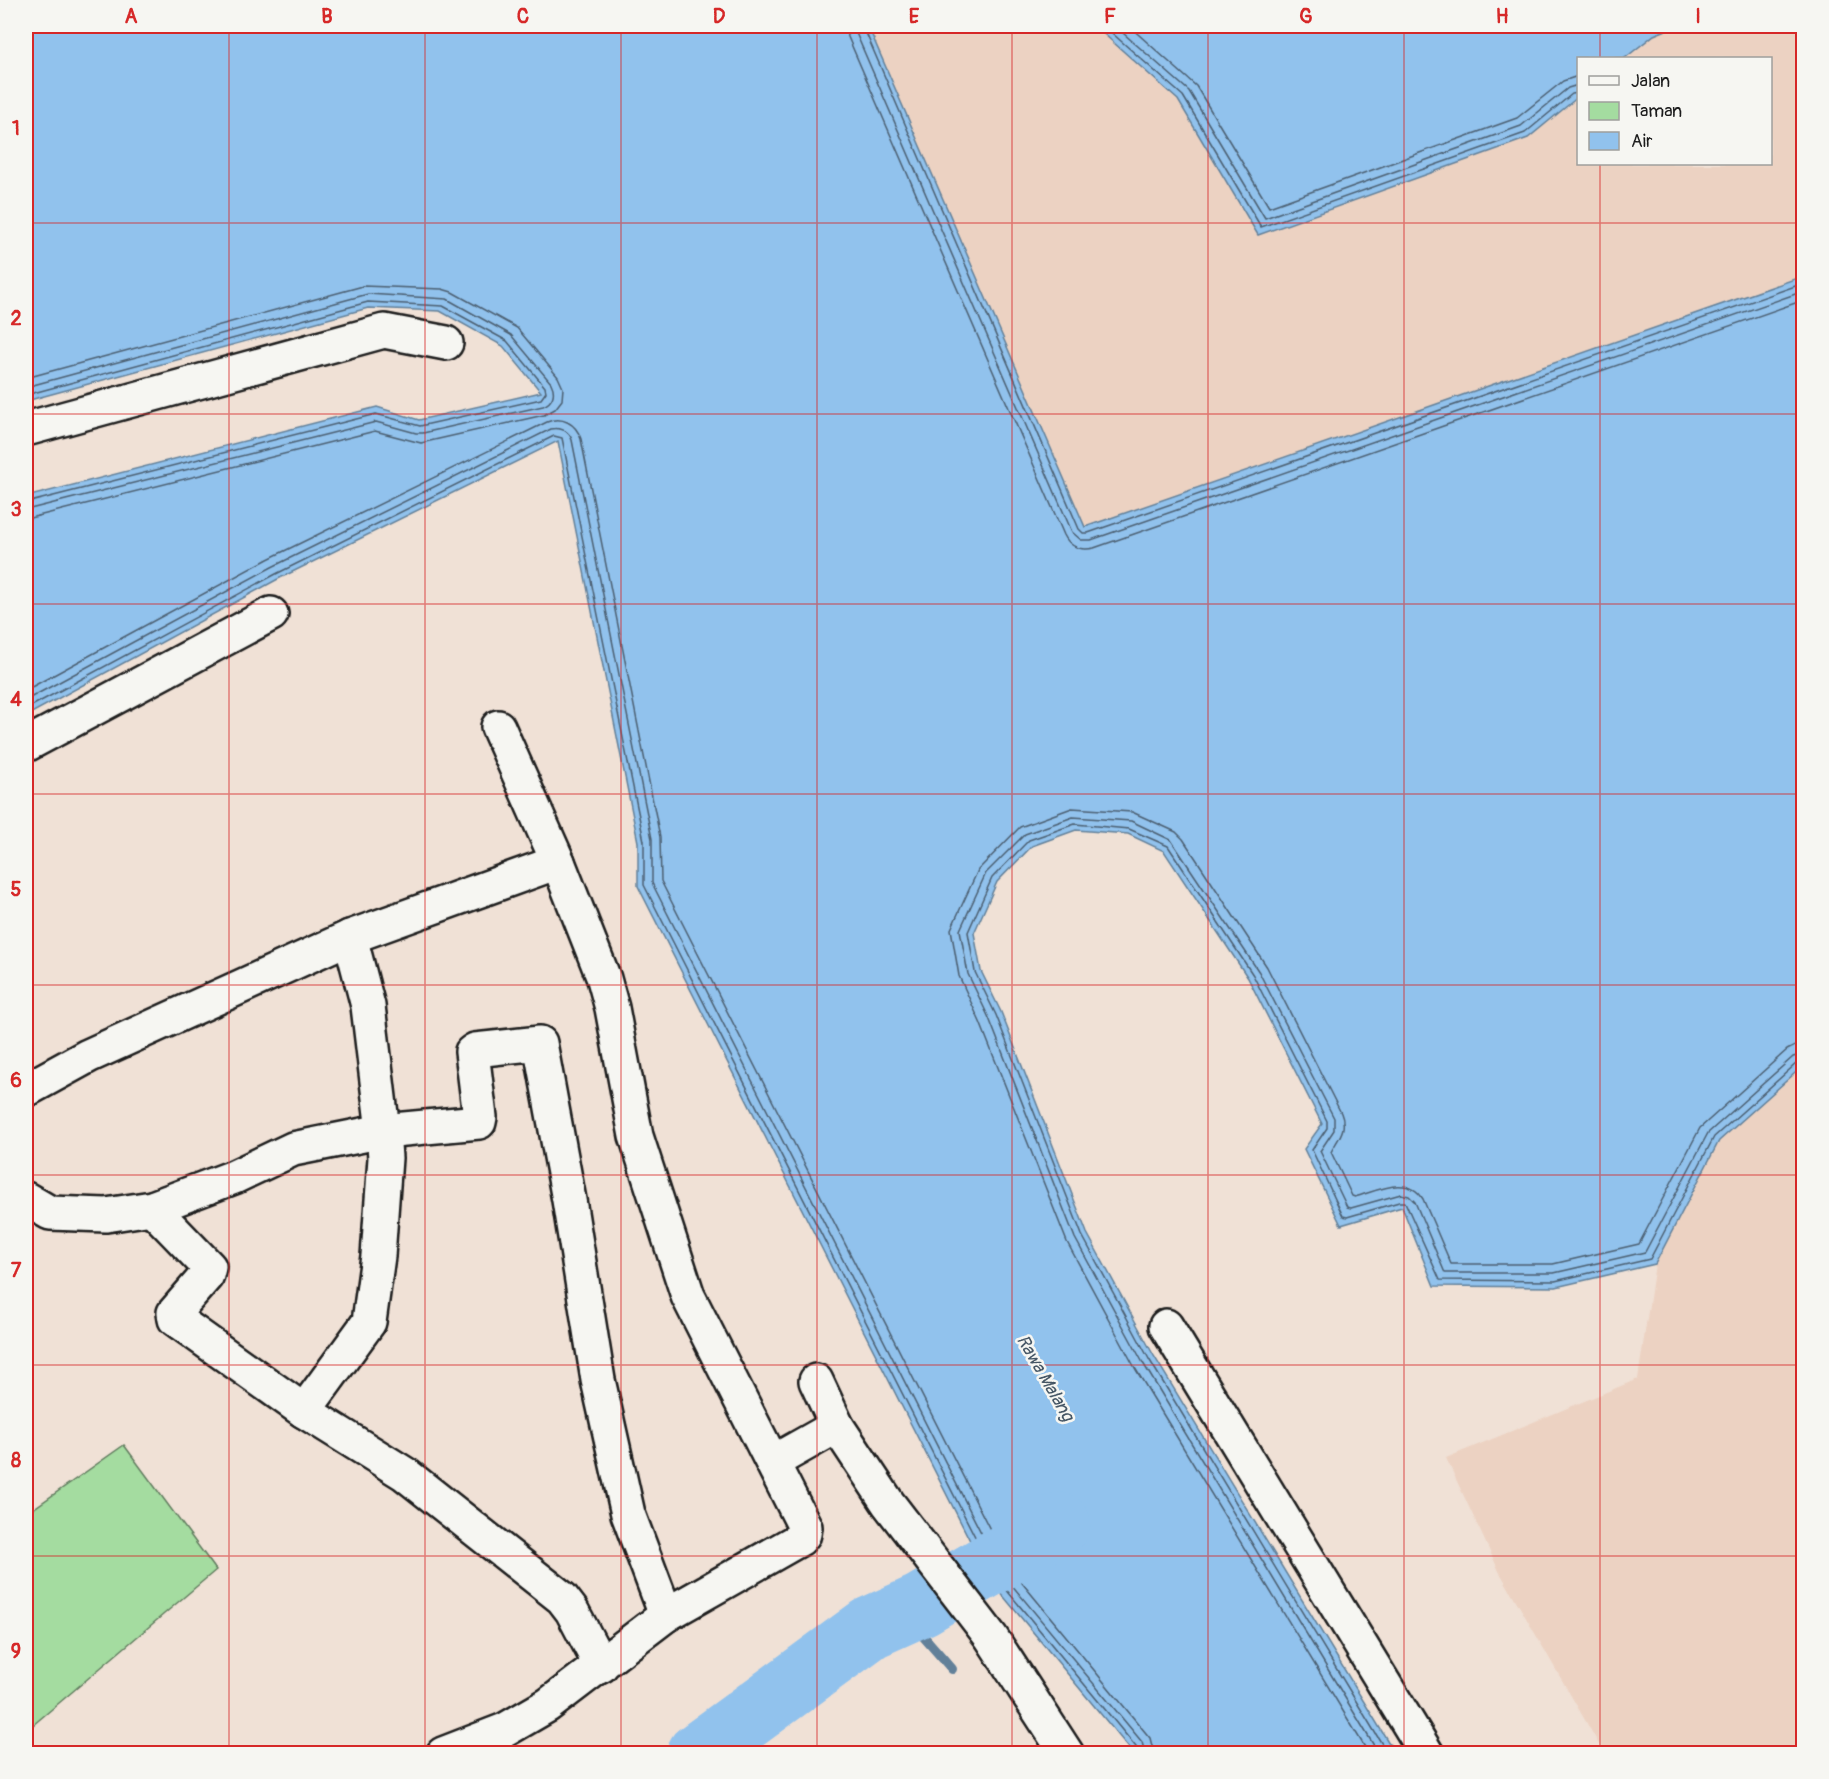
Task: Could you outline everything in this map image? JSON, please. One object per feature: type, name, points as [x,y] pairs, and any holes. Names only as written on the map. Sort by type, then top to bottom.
[{"type":"street","points":[[26,429],[384,331],[446,343]]},
{"type":"street","points":[[26,745],[271,614]]},
{"type":"street","points":[[443,1754],[505,1730],[548,1705],[666,1615],[804,1534],[805,1527],[683,1283],[636,1136],[608,991],[582,919],[498,727]]},
{"type":"street","points":[[26,1090],[88,1056],[350,937],[558,862]]},
{"type":"street","points":[[304,1412],[369,1322],[378,1256],[385,1158],[383,1131],[368,1006],[350,937]]},
{"type":"street","points":[[26,1199],[50,1213],[106,1215],[152,1208],[234,1177],[293,1149],[383,1131],[479,1122],[472,1052],[538,1042],[542,1044],[598,1380],[628,1514],[666,1615]]},
{"type":"street","points":[[152,1208],[209,1267],[207,1275],[174,1313],[175,1319],[304,1412],[405,1474],[562,1598],[572,1611],[601,1666]]},
{"type":"street","points":[[1166,1326],[1427,1754]]},
{"type":"street","points":[[816,1382],[837,1426],[888,1503],[991,1637],[1067,1754]]},
{"type":"street","points":[[773,1462],[837,1426]]},
{"type":"shaded area","points":[[868,26],[1095,26],[1178,100],[1258,235],[1528,138],[1577,98],[1577,165],[1772,165],[1772,57],[1626,57],[1654,35],[1676,26],[1803,26],[1803,276],[1085,527]]},
{"type":"shaded area","points":[[1803,1066],[1803,1753],[1604,1753],[1499,1571],[1446,1458],[1638,1379],[1655,1264],[1719,1141]]},
{"type":"green space","points":[[124,1445],[216,1570],[26,1731],[26,1514]]},
{"type":"water","name":"Rawa Malang","points":[[26,26],[868,26],[1085,527],[1803,276],[1803,1066],[1719,1141],[1655,1264],[1556,1287],[1434,1286],[1402,1207],[1341,1225],[1304,1149],[1322,1124],[1248,978],[1164,851],[1128,834],[1076,830],[1032,846],[997,882],[974,933],[981,971],[1001,1012],[1087,1233],[1154,1356],[1395,1753],[1133,1753],[990,1580],[638,886],[638,842],[558,441],[278,579],[26,716],[26,497],[377,407],[419,420],[541,392],[503,346],[440,311],[368,308],[26,401]]},
{"type":"water","points":[[1095,26],[1676,26],[1654,35],[1626,57],[1577,57],[1577,98],[1528,138],[1258,235],[1178,100]]},
{"type":"waterway","points":[[698,1754],[870,1628],[921,1605],[1059,1524]]},
{"type":"waterway","points":[[903,1613],[952,1669]]}]
